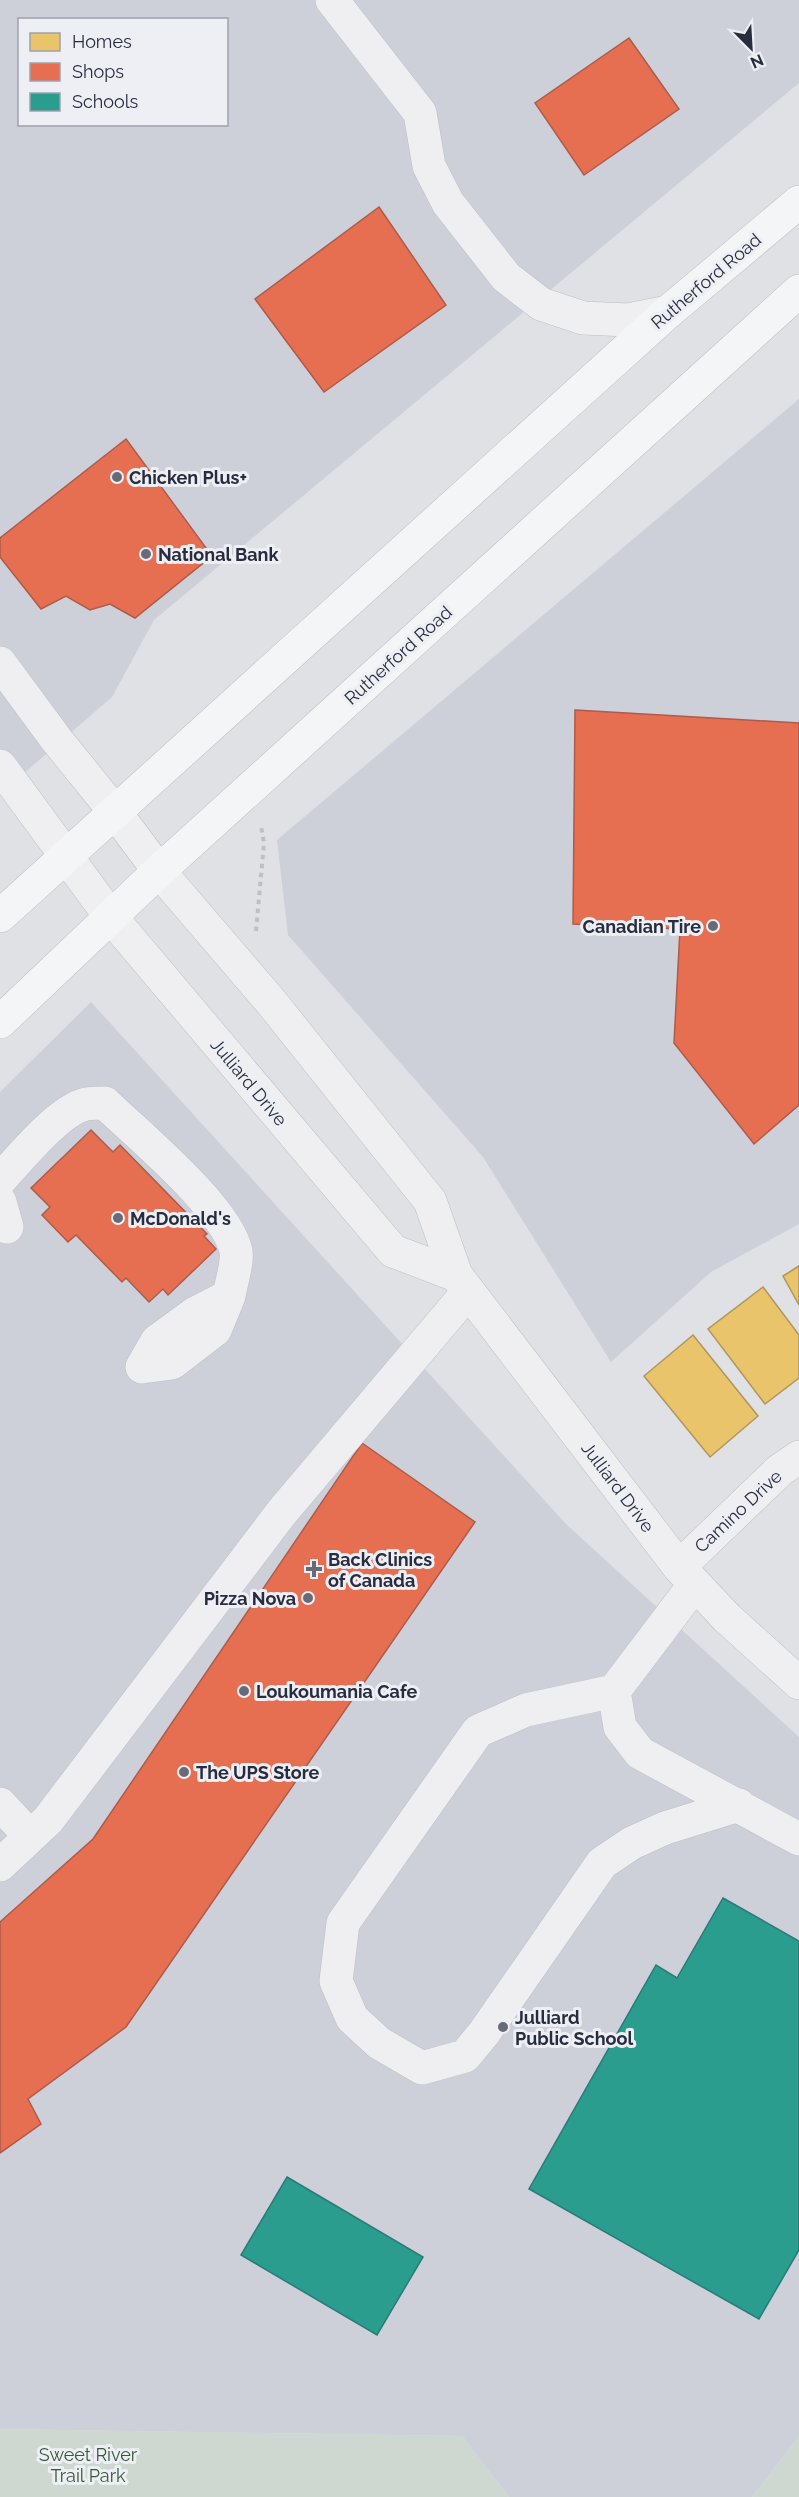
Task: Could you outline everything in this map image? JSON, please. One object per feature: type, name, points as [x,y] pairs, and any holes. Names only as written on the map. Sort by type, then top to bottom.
[{"type":"main road","name":"Rutherford Road","points":[[0,916],[668,312],[799,202]]},
{"type":"main road","name":"Rutherford Road","points":[[0,1022],[159,871],[799,291]]},
{"type":"street","points":[[332,0],[420,113],[429,166],[448,203],[506,277],[541,304],[583,318],[628,320],[668,312]]},
{"type":"street","name":"Julliard Drive","points":[[0,663],[159,871],[272,1003],[430,1201],[462,1283],[687,1575],[727,1618],[799,1683]]},
{"type":"street","name":"Julliard Drive","points":[[0,766],[110,916],[393,1251],[462,1283]]},
{"type":"street","points":[[0,1180],[46,1131],[72,1110],[85,1104],[105,1103],[196,1189],[229,1232],[236,1252],[229,1296],[194,1314],[158,1341],[142,1367]]},
{"type":"street","points":[[0,1865],[48,1820],[282,1512],[462,1283]]},
{"type":"street","name":"Camino Drive","points":[[614,1691],[687,1575],[780,1470],[799,1457]]},
{"type":"street","points":[[739,1805],[665,1828],[632,1843],[602,1863],[484,2033],[465,2056],[422,2067],[379,2043],[352,2018],[336,1981],[343,1923],[478,1731],[526,1710],[614,1691],[620,1727],[640,1753],[739,1805],[799,1839]]},
{"type":"street","points":[[0,1804],[30,1836]]},
{"type":"path","points":[[255,932],[264,843],[261,826]]},
{"type":"shaded area","points":[[0,0],[799,0],[799,83],[154,620],[112,697],[0,794]]},
{"type":"shaded area","points":[[799,399],[799,1224],[711,1272],[611,1362],[483,1157],[288,935],[277,840]]},
{"type":"shaded area","points":[[91,1002],[566,1524],[799,1737],[799,2436],[752,2497],[509,2497],[462,2436],[0,2429],[0,1092]]},
{"type":"green space","name":"Sweet River Trail Park","points":[[0,2429],[463,2436],[509,2497],[0,2497]]},
{"type":"green space","points":[[799,2436],[799,2497],[752,2497]]},
{"type":"building: Homes","points":[[799,1266],[799,1305],[783,1276]]},
{"type":"building: Homes","points":[[763,1287],[799,1335],[799,1378],[765,1404],[708,1329]]},
{"type":"building: Homes","points":[[693,1335],[758,1416],[710,1457],[644,1376]]},
{"type":"building: Shops","points":[[629,38],[679,109],[584,175],[535,103]]},
{"type":"building: Shops","points":[[379,207],[446,305],[324,392],[255,299]]},
{"type":"building: Shops","points":[[126,439],[212,556],[135,618],[110,604],[90,610],[66,596],[41,609],[0,557],[0,538]]},
{"type":"building: Shops","name":"Canadian Tire","points":[[575,710],[799,723],[799,1105],[754,1144],[674,1043],[680,929],[573,924]]},
{"type":"building: Shops","name":"McDonald's","points":[[91,1130],[113,1152],[120,1145],[207,1234],[204,1236],[216,1249],[168,1295],[163,1289],[149,1302],[126,1278],[122,1282],[76,1235],[68,1242],[42,1215],[50,1207],[31,1188]]},
{"type":"building: Shops","points":[[362,1443],[475,1522],[126,2027],[28,2099],[41,2124],[0,2153],[0,1922],[93,1839]]},
{"type":"building: Schools","points":[[723,1898],[799,1941],[799,2250],[759,2319],[529,2189],[656,1965],[677,1978]]},
{"type":"building: Schools","points":[[287,2177],[423,2257],[377,2335],[241,2255]]},
{"type":"place","name":"Chicken Plus+","points":[[117,477]]},
{"type":"place","name":"National Bank","points":[[146,554]]},
{"type":"place","name":"Canadian Tire","points":[[713,926]]},
{"type":"place","name":"McDonald's","points":[[118,1218]]},
{"type":"place","name":"Back Clinics of Canada","points":[[314,1569]]},
{"type":"place","name":"Pizza Nova","points":[[308,1598]]},
{"type":"place","name":"Loukoumania Cafe","points":[[244,1691]]},
{"type":"place","name":"The UPS Store","points":[[184,1772]]},
{"type":"place","name":"Julliard Public School","points":[[503,2027]]}]
